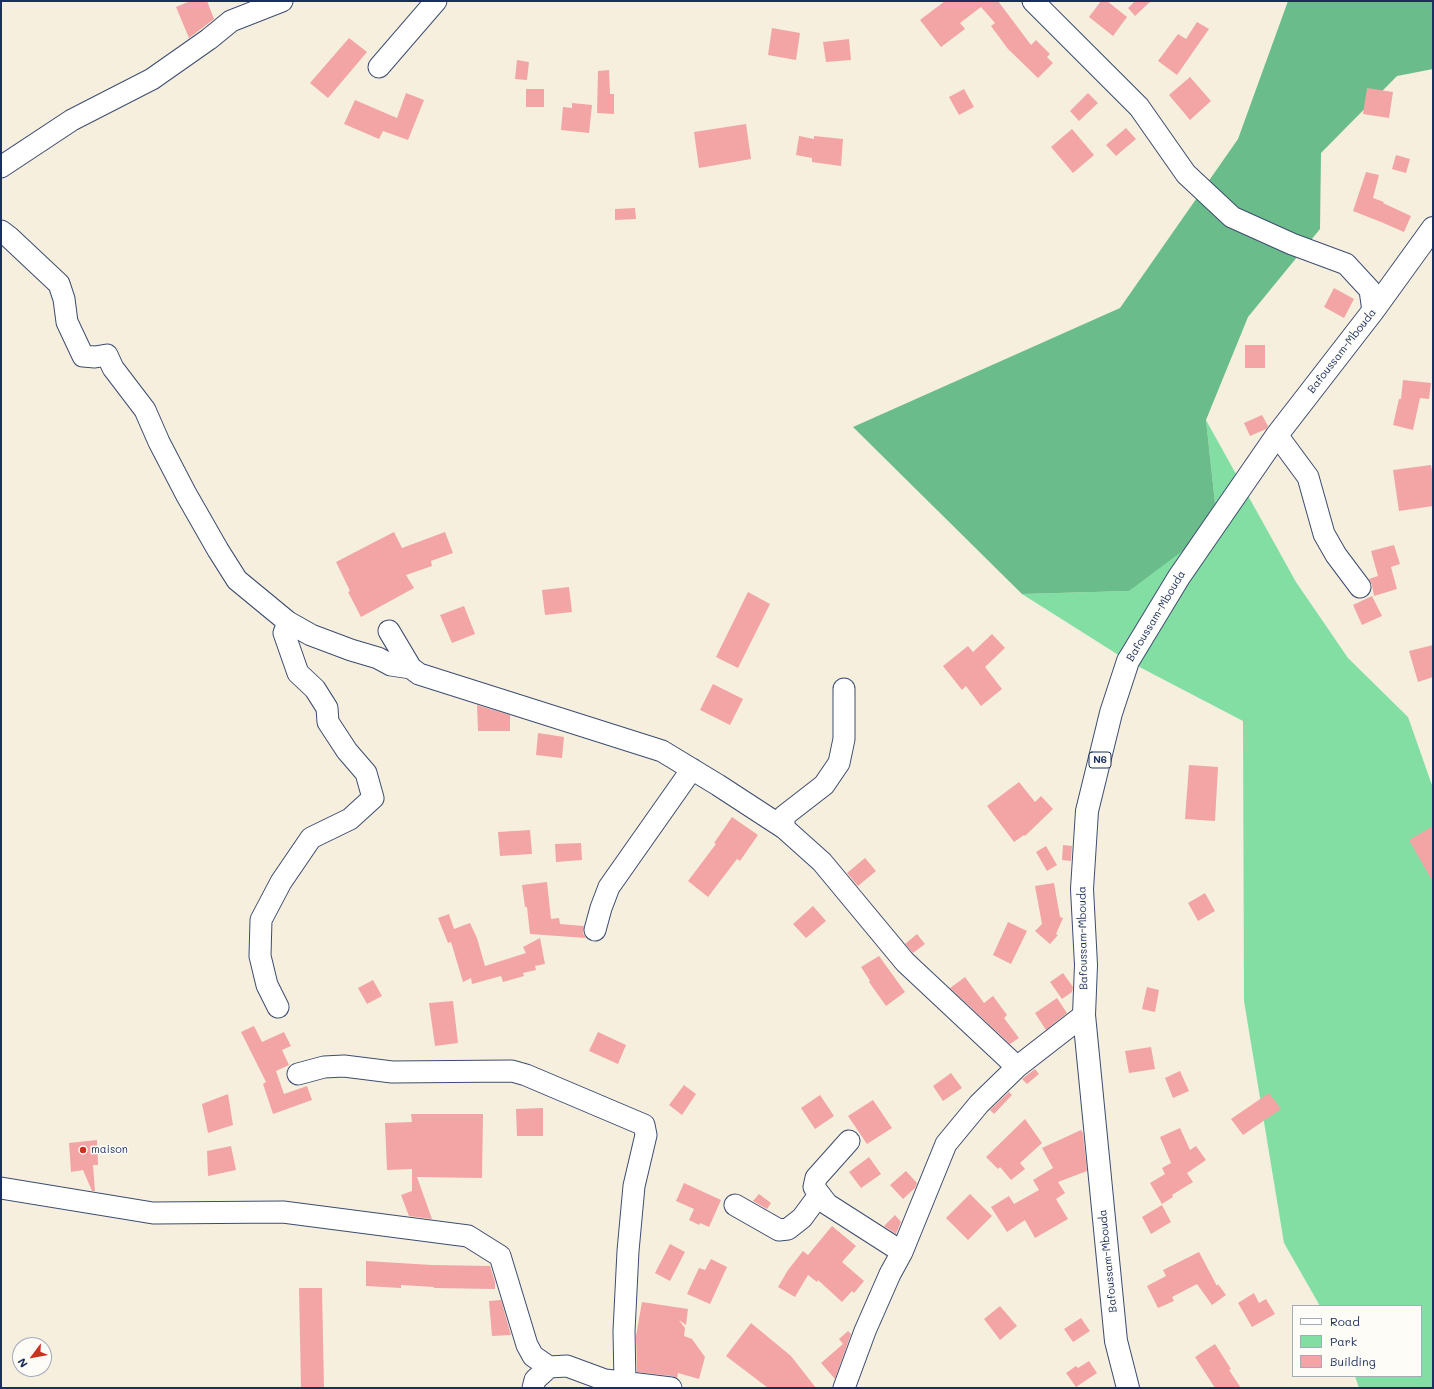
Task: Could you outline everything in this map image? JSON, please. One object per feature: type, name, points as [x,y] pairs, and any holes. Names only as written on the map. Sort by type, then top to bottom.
[{"type":"highway","name":"Bafoussam-Mbouda","points":[[1128,1388],[1116,1341],[1084,1016],[1086,965],[1082,889],[1087,811],[1111,713],[1128,661],[1179,578],[1277,435],[1373,312],[1433,228]]},
{"type":"street","points":[[1,167],[72,120],[152,79],[209,39],[231,21],[282,1]]},
{"type":"street","points":[[379,67],[436,1]]},
{"type":"street","points":[[1033,1],[1139,107],[1186,174],[1232,217],[1292,244],[1346,264],[1370,290],[1373,312]]},
{"type":"street","points":[[1,231],[58,284],[64,299],[67,322],[83,356],[94,357],[107,355],[113,368],[145,410],[159,442],[186,494],[218,550],[238,580],[288,622],[311,635],[344,648],[378,658],[391,665],[412,668]]},
{"type":"street","points":[[1277,435],[1308,477],[1324,534],[1336,555],[1360,587]]},
{"type":"street","points":[[278,1007],[267,985],[260,956],[261,920],[281,882],[311,838],[350,819],[373,798],[366,773],[347,751],[328,722],[327,708],[315,689],[298,673],[284,633],[288,622]]},
{"type":"street","points":[[389,631],[412,668],[419,674],[662,751],[784,828],[822,862],[905,962],[1017,1067]]},
{"type":"street","points":[[784,828],[784,816],[824,785],[839,763],[844,739],[844,689]]},
{"type":"street","points":[[595,930],[609,887],[692,769]]},
{"type":"street","points":[[844,1388],[865,1331],[890,1274],[902,1252],[946,1144],[979,1104],[1017,1067],[1084,1016]]},
{"type":"street","points":[[298,1074],[324,1067],[344,1066],[392,1072],[512,1071],[526,1075],[644,1125],[646,1135],[634,1186],[628,1251],[624,1331],[625,1383]]},
{"type":"street","points":[[849,1141],[816,1178],[814,1187],[827,1204],[902,1252]]},
{"type":"street","points":[[1,1188],[153,1213],[283,1212],[468,1236],[500,1256],[527,1345],[532,1356],[549,1367],[567,1366],[605,1380],[671,1388]]},
{"type":"street","points":[[735,1205],[779,1230],[788,1229],[802,1218],[819,1195]]},
{"type":"street","points":[[533,1388],[535,1380],[549,1367]]},
{"type":"green space","points":[[1288,1],[1433,1],[1433,69],[1397,76],[1321,153],[1320,229],[1248,317],[1206,420],[1216,512],[1185,549],[1129,591],[1022,594],[853,427],[1120,308],[1238,139]]},
{"type":"green space","points":[[1206,420],[1296,582],[1348,658],[1408,717],[1433,788],[1433,1388],[1359,1388],[1355,1377],[1422,1377],[1422,1305],[1319,1305],[1284,1243],[1244,1001],[1243,721],[1128,661],[1022,594],[1129,591],[1216,512]]},
{"type":"building","points":[[190,1],[207,1],[214,19],[189,38],[176,7]]},
{"type":"building","points":[[945,1],[998,1],[1031,45],[1036,40],[1050,54],[1047,57],[1053,63],[1038,78],[1008,49],[991,26],[995,23],[981,7],[960,23],[965,29],[941,47],[920,20]]},
{"type":"building","points":[[1101,1],[1107,1],[1127,17],[1113,36],[1089,17]]},
{"type":"building","points":[[1135,1],[1151,1],[1135,16],[1128,8]]},
{"type":"building","points":[[1197,22],[1209,29],[1177,75],[1158,61],[1178,34],[1186,39]]},
{"type":"building","points":[[772,28],[800,33],[796,60],[768,55]]},
{"type":"building","points":[[349,38],[367,52],[328,98],[310,83]]},
{"type":"building","points":[[849,39],[851,60],[826,62],[823,42]]},
{"type":"building","points":[[517,60],[529,62],[527,80],[515,79]]},
{"type":"building","points":[[609,70],[610,94],[614,94],[614,114],[597,113],[598,71]]},
{"type":"building","points":[[1190,77],[1211,101],[1190,120],[1169,95]]},
{"type":"building","points":[[1367,88],[1393,92],[1389,118],[1363,114]]},
{"type":"building","points":[[526,89],[544,89],[544,107],[526,107]]},
{"type":"building","points":[[964,89],[974,107],[959,115],[949,97]]},
{"type":"building","points":[[406,93],[424,100],[408,140],[383,131],[379,139],[344,124],[355,100],[397,118]]},
{"type":"building","points":[[1088,93],[1098,103],[1079,121],[1070,111]]},
{"type":"building","points":[[572,103],[592,105],[589,133],[561,130],[563,107],[572,108]]},
{"type":"building","points":[[746,124],[751,159],[699,168],[694,132]]},
{"type":"building","points":[[1126,128],[1136,139],[1116,156],[1106,145]]},
{"type":"building","points":[[1072,129],[1094,155],[1073,173],[1051,147]]},
{"type":"building","points":[[799,136],[814,139],[814,136],[843,139],[841,166],[812,162],[812,158],[796,155]]},
{"type":"building","points":[[1396,155],[1410,159],[1406,173],[1392,169]]},
{"type":"building","points":[[1366,172],[1379,175],[1373,198],[1411,216],[1404,232],[1353,211]]},
{"type":"building","points":[[635,208],[636,219],[615,220],[615,209]]},
{"type":"building","points":[[1334,288],[1354,299],[1344,318],[1324,307]]},
{"type":"building","points":[[1245,345],[1265,345],[1265,368],[1245,368]]},
{"type":"building","points":[[1403,380],[1431,383],[1429,399],[1420,398],[1413,430],[1393,425],[1399,399],[1401,399]]},
{"type":"building","points":[[1262,415],[1268,426],[1266,429],[1250,436],[1244,423]]},
{"type":"building","points":[[1431,465],[1433,478],[1433,506],[1399,511],[1393,470]]},
{"type":"building","points":[[394,532],[402,548],[445,532],[453,553],[431,561],[432,566],[406,575],[414,588],[361,617],[348,592],[350,591],[336,562]]},
{"type":"building","points":[[1394,545],[1400,564],[1391,567],[1397,589],[1374,596],[1369,579],[1378,576],[1371,551]]},
{"type":"building","points":[[569,587],[572,612],[545,615],[542,590]]},
{"type":"building","points":[[748,592],[770,604],[738,668],[716,657]]},
{"type":"building","points":[[1372,596],[1382,616],[1362,625],[1353,605]]},
{"type":"building","points":[[464,606],[475,634],[452,643],[440,615]]},
{"type":"building","points":[[992,634],[1005,648],[985,667],[1002,689],[981,706],[966,686],[962,690],[943,666],[968,646],[973,652]]},
{"type":"building","points":[[1433,645],[1433,677],[1418,682],[1409,651]]},
{"type":"building","points":[[713,684],[743,699],[730,725],[700,710]]},
{"type":"building","points":[[477,705],[510,715],[510,731],[478,731]]},
{"type":"building","points":[[538,733],[564,737],[562,758],[536,755]]},
{"type":"building","points":[[1189,765],[1218,767],[1215,821],[1185,819]]},
{"type":"building","points":[[1019,782],[1035,802],[1041,796],[1053,809],[1025,836],[1024,835],[1014,842],[987,806]]},
{"type":"building","points":[[732,817],[758,835],[740,861],[737,859],[708,897],[688,881],[716,844],[714,843]]},
{"type":"building","points":[[1433,826],[1433,882],[1409,840]]},
{"type":"building","points":[[530,830],[532,854],[500,856],[498,832]]},
{"type":"building","points":[[581,843],[582,860],[556,862],[555,844]]},
{"type":"building","points":[[1063,845],[1072,846],[1071,861],[1062,860]]},
{"type":"building","points":[[1046,846],[1057,865],[1047,871],[1036,852]]},
{"type":"building","points":[[865,858],[876,871],[858,886],[847,873]]},
{"type":"building","points":[[547,882],[551,919],[559,918],[560,924],[584,926],[583,933],[586,938],[530,934],[527,907],[525,907],[522,885]]},
{"type":"building","points":[[1054,883],[1060,917],[1063,918],[1056,934],[1058,935],[1050,944],[1035,931],[1042,924],[1035,886]]},
{"type":"building","points":[[1205,893],[1215,911],[1198,921],[1188,903]]},
{"type":"building","points":[[813,906],[826,921],[806,938],[793,924]]},
{"type":"building","points":[[449,914],[454,929],[470,923],[477,938],[485,966],[526,953],[523,947],[540,938],[545,964],[535,966],[536,970],[523,973],[524,976],[503,982],[501,976],[472,984],[471,978],[463,982],[451,942],[448,943],[438,918]]},
{"type":"building","points":[[1008,922],[1027,931],[1011,964],[993,955]]},
{"type":"building","points":[[917,934],[925,944],[913,953],[905,944]]},
{"type":"building","points":[[879,956],[905,992],[886,1006],[869,982],[870,981],[861,967]]},
{"type":"building","points":[[1063,973],[1073,987],[1072,992],[1062,999],[1050,982]]},
{"type":"building","points":[[965,977],[984,1003],[993,996],[1007,1015],[1004,1018],[1019,1038],[1010,1044],[950,988]]},
{"type":"building","points":[[373,980],[382,996],[367,1004],[358,988]]},
{"type":"building","points":[[1147,987],[1159,990],[1155,1012],[1142,1009]]},
{"type":"building","points":[[1057,998],[1067,1013],[1046,1030],[1035,1013]]},
{"type":"building","points":[[453,1001],[458,1043],[435,1046],[429,1003]]},
{"type":"building","points":[[254,1026],[262,1042],[284,1032],[291,1046],[282,1050],[289,1065],[276,1071],[284,1094],[307,1086],[312,1100],[273,1114],[263,1084],[266,1082],[241,1032]]},
{"type":"building","points":[[598,1032],[626,1045],[618,1064],[589,1051]]},
{"type":"building","points":[[1151,1047],[1155,1069],[1129,1073],[1125,1051]]},
{"type":"building","points":[[1035,1069],[1039,1074],[1027,1084],[1022,1079]]},
{"type":"building","points":[[1180,1071],[1189,1091],[1173,1098],[1165,1078]]},
{"type":"building","points":[[951,1073],[962,1088],[943,1101],[933,1086]]},
{"type":"building","points":[[684,1085],[696,1094],[682,1115],[669,1105]]},
{"type":"building","points":[[1009,1092],[1012,1095],[994,1114],[990,1110]]},
{"type":"building","points":[[1269,1093],[1281,1109],[1243,1135],[1231,1119]]},
{"type":"building","points":[[228,1094],[233,1125],[208,1133],[202,1104]]},
{"type":"building","points":[[820,1095],[834,1116],[815,1129],[801,1108]]},
{"type":"building","points":[[873,1100],[892,1128],[867,1144],[848,1116]]},
{"type":"building","points":[[543,1108],[543,1136],[517,1136],[516,1109]]},
{"type":"building","points":[[411,1114],[483,1114],[482,1178],[417,1177],[432,1219],[409,1216],[401,1195],[412,1191],[412,1169],[387,1170],[385,1123],[412,1122]]},
{"type":"building","points":[[1025,1119],[1042,1143],[1020,1163],[1025,1169],[1011,1180],[1000,1167],[998,1169],[986,1157]]},
{"type":"building","points":[[1180,1128],[1190,1150],[1196,1146],[1206,1160],[1187,1173],[1193,1182],[1172,1195],[1173,1197],[1162,1204],[1150,1183],[1165,1174],[1162,1168],[1171,1163],[1160,1137]]},
{"type":"building","points":[[1081,1130],[1083,1133],[1087,1171],[1058,1182],[1065,1193],[1056,1199],[1068,1219],[1035,1238],[1025,1220],[1007,1232],[991,1207],[1009,1196],[1014,1204],[1039,1190],[1033,1180],[1053,1168],[1042,1148]]},
{"type":"building","name":"maison","points":[[97,1140],[98,1165],[93,1165],[95,1191],[92,1191],[83,1170],[71,1172],[69,1143]]},
{"type":"building","points":[[231,1146],[236,1170],[208,1176],[207,1151]]},
{"type":"building","points":[[869,1157],[881,1174],[861,1188],[849,1172]]},
{"type":"building","points":[[906,1171],[917,1183],[915,1188],[903,1199],[890,1185]]},
{"type":"building","points":[[684,1183],[721,1200],[709,1227],[700,1223],[699,1225],[689,1220],[694,1209],[676,1201]]},
{"type":"building","points":[[759,1194],[771,1203],[767,1209],[753,1201]]},
{"type":"building","points":[[970,1194],[992,1216],[968,1240],[946,1218]]},
{"type":"building","points":[[1162,1205],[1171,1222],[1151,1234],[1142,1217]]},
{"type":"building","points":[[895,1215],[901,1222],[896,1234],[884,1226]]},
{"type":"building","points":[[832,1226],[856,1246],[842,1262],[864,1281],[854,1293],[852,1291],[842,1302],[818,1280],[817,1282],[808,1275],[795,1297],[778,1287],[788,1270],[803,1251],[808,1255]]},
{"type":"building","points":[[670,1244],[685,1252],[670,1281],[655,1273]]},
{"type":"building","points":[[1199,1252],[1217,1286],[1218,1284],[1226,1295],[1212,1305],[1197,1284],[1172,1297],[1174,1301],[1158,1308],[1147,1286],[1166,1276],[1163,1270]]},
{"type":"building","points":[[711,1259],[727,1267],[710,1304],[687,1294],[699,1268],[705,1270]]},
{"type":"building","points":[[366,1261],[432,1265],[490,1266],[495,1282],[495,1289],[434,1288],[401,1285],[401,1288],[366,1286]]},
{"type":"building","points":[[299,1288],[322,1288],[324,1388],[301,1388]]},
{"type":"building","points":[[1254,1293],[1259,1303],[1266,1299],[1275,1314],[1252,1327],[1238,1303]]},
{"type":"building","points":[[501,1300],[511,1335],[492,1336],[489,1301]]},
{"type":"building","points":[[642,1302],[688,1309],[686,1325],[679,1320],[685,1328],[684,1336],[692,1339],[705,1357],[699,1379],[678,1373],[677,1378],[672,1376],[637,1372],[636,1336]]},
{"type":"building","points":[[1000,1306],[1017,1326],[1000,1340],[984,1319]]},
{"type":"building","points":[[1081,1318],[1090,1331],[1073,1342],[1064,1329]]},
{"type":"building","points":[[751,1323],[791,1356],[816,1388],[768,1388],[726,1356]]},
{"type":"building","points":[[848,1331],[851,1334],[835,1379],[821,1363],[843,1344],[839,1339]]},
{"type":"building","points":[[1215,1344],[1241,1388],[1215,1388],[1195,1357]]},
{"type":"building","points":[[1089,1361],[1097,1373],[1076,1387],[1066,1373],[1076,1366],[1078,1368]]},
{"type":"place","name":"maison","points":[[83,1150]]}]
